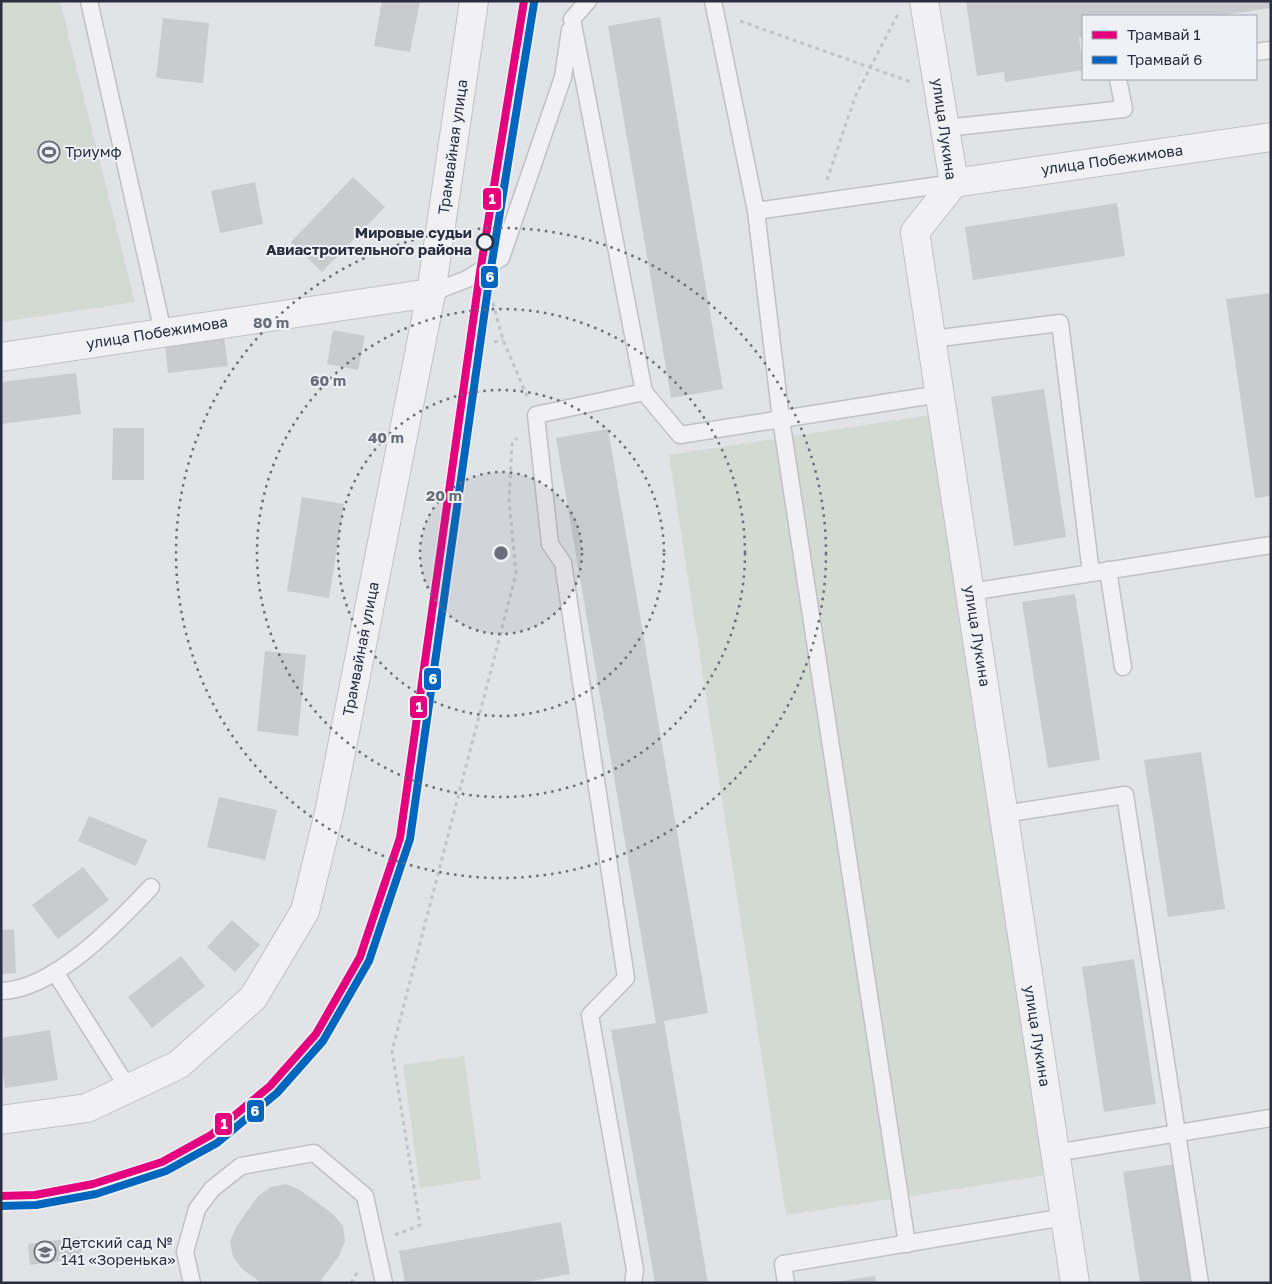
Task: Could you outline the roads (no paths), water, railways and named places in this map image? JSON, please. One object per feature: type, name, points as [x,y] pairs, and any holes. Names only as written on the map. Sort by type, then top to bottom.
[{"type":"street","name":"Трамвайная улица","points":[[1,1120],[87,1108],[178,1065],[253,998],[305,911],[330,804],[431,293],[474,1]]},
{"type":"street","name":"улица Лукина","points":[[912,5],[939,92],[954,183],[915,232],[1075,1283]]},
{"type":"street","name":"улица Побежимова","points":[[954,183],[1271,137]]},
{"type":"street","name":"улица Побежимова","points":[[1,357],[431,293]]},
{"type":"lane","points":[[89,1],[163,332]]},
{"type":"lane","points":[[431,293],[467,279],[501,258],[563,77],[572,19],[588,1]]},
{"type":"lane","points":[[715,7],[756,211],[781,419],[907,1244]]},
{"type":"lane","points":[[572,19],[644,392],[680,436],[940,394]]},
{"type":"lane","points":[[1257,52],[1271,50]]},
{"type":"lane","points":[[945,128],[1124,109],[1118,80]]},
{"type":"lane","points":[[756,211],[954,183]]},
{"type":"lane","points":[[932,339],[1060,323],[1091,573]]},
{"type":"lane","points":[[633,1283],[635,1270],[590,1015],[626,978],[563,562],[550,544],[536,415],[644,392]]},
{"type":"lane","points":[[970,592],[1271,545]]},
{"type":"lane","points":[[1108,570],[1123,667]]},
{"type":"lane","points":[[1004,814],[1125,795],[1200,1283]]},
{"type":"lane","points":[[1,990],[17,990],[55,972],[104,935],[151,887]]},
{"type":"lane","points":[[55,972],[128,1088]]},
{"type":"lane","points":[[1055,1152],[1271,1118]]},
{"type":"lane","points":[[192,1283],[185,1252],[197,1209],[212,1189],[241,1166],[314,1153],[365,1196],[384,1283]]},
{"type":"lane","points":[[786,1283],[783,1264],[1065,1217]]},
{"type":"tram line","name":"1","points":[[1,1196],[35,1195],[93,1184],[162,1162],[211,1135],[270,1086],[316,1034],[360,957],[400,838],[480,272],[524,1]]},
{"type":"tram line","name":"6","points":[[1,1206],[36,1205],[96,1194],[166,1171],[217,1143],[277,1093],[323,1041],[369,961],[410,839],[490,274],[534,3]]},
{"type":"place","name":"Триумф","points":[[49,152]]},
{"type":"place","name":"Мировые судьи Авиастроительного района","points":[[485,242]]},
{"type":"place","name":"Детский сад № 141 «Зоренька»","points":[[45,1252]]}]
